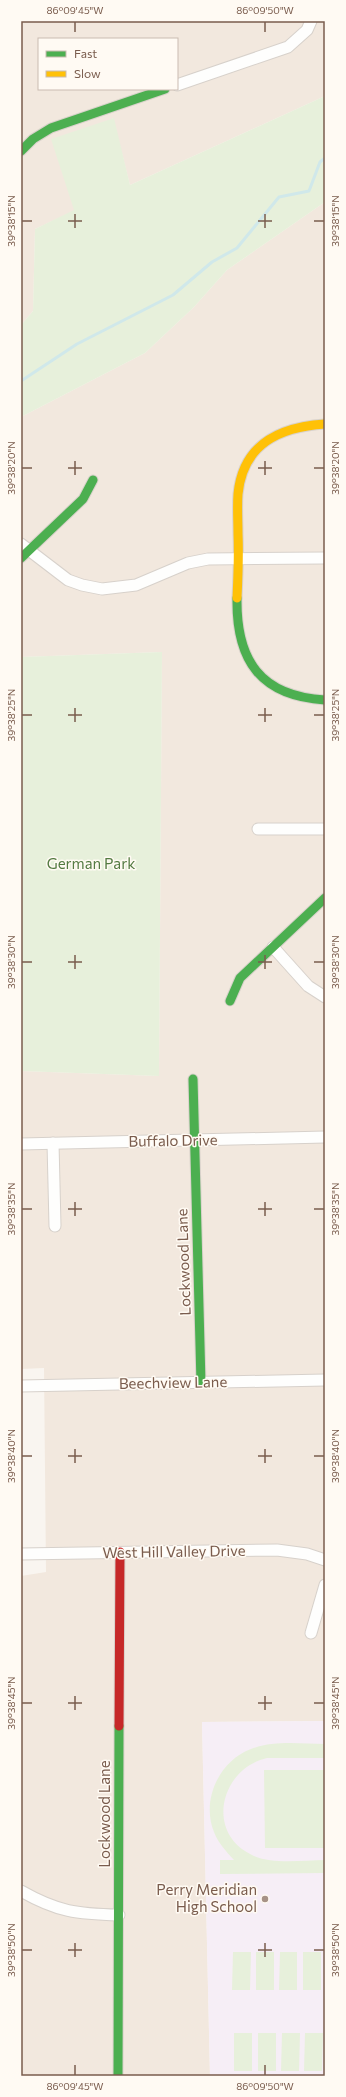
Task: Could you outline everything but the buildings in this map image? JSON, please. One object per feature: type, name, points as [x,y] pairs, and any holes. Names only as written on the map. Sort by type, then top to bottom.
[{"type":"street","points":[[178,85],[288,47],[306,30],[311,21]]},
{"type":"street","points":[[21,151],[33,139],[51,128],[162,90]]},
{"type":"street","points":[[325,424],[307,424],[283,430],[270,437],[250,458],[241,476],[238,490],[238,629],[247,658],[252,667],[269,685],[296,698],[325,700]]},
{"type":"street","points":[[93,480],[83,500],[24,551],[68,580],[82,585],[102,589],[136,585],[188,563],[208,559],[325,558]]},
{"type":"street","points":[[258,829],[325,829]]},
{"type":"street","points":[[230,1001],[240,978],[325,898]]},
{"type":"street","points":[[273,947],[308,986],[325,997]]},
{"type":"street","name":"Lockwood Lane","points":[[193,1079],[201,1383]]},
{"type":"street","name":"Buffalo Drive","points":[[21,1144],[325,1138]]},
{"type":"street","points":[[54,1143],[55,1226]]},
{"type":"street","name":"Beechview Lane","points":[[21,1386],[325,1380]]},
{"type":"street","name":"West Hill Valley Drive","points":[[21,1554],[277,1550],[308,1554],[325,1560]]},
{"type":"street","name":"Lockwood Lane","points":[[118,2076],[120,1552]]},
{"type":"street","points":[[310,1633],[325,1585]]},
{"type":"street","points":[[21,1891],[44,1904],[63,1911],[83,1914],[119,1914]]},
{"type":"shaded area","points":[[21,21],[325,21],[325,96],[130,185],[113,118],[74,211],[35,229],[33,311],[21,325]]},
{"type":"shaded area","points":[[325,202],[325,1721],[202,1722],[210,2076],[21,2076],[21,1576],[46,1572],[44,1368],[21,1369],[21,1071],[159,1076],[162,652],[21,657],[21,417],[145,353],[194,307],[227,270]]},
{"type":"shaded area","name":"Perry Meridian High School","points":[[325,1721],[325,2076],[210,2076],[202,1722]]},
{"type":"green space","points":[[325,96],[325,202],[227,270],[194,307],[145,353],[21,417],[21,325],[33,311],[35,229],[74,210],[51,139],[114,118],[130,185]]},
{"type":"green space","name":"German Park","points":[[162,652],[159,1076],[21,1071],[21,657]]},
{"type":"green space","points":[[278,1743],[325,1744],[325,1758],[267,1758],[251,1764],[238,1775],[229,1788],[224,1802],[224,1818],[228,1832],[237,1845],[252,1855],[278,1861],[325,1860],[325,1873],[220,1874],[220,1860],[234,1860],[222,1847],[214,1832],[211,1820],[210,1807],[212,1795],[222,1772],[240,1755],[260,1746]]},
{"type":"green space","points":[[264,1770],[325,1770],[325,1848],[265,1848]]},
{"type":"green space","points":[[233,1952],[251,1952],[250,1990],[232,1990]]},
{"type":"green space","points":[[256,1952],[274,1952],[274,1990],[256,1990]]},
{"type":"green space","points":[[280,1952],[297,1952],[297,1990],[279,1990]]},
{"type":"green space","points":[[303,1952],[321,1952],[321,1990],[303,1990]]},
{"type":"green space","points":[[234,2033],[252,2033],[252,2071],[234,2071]]},
{"type":"green space","points":[[258,2033],[276,2033],[276,2071],[258,2071]]},
{"type":"green space","points":[[282,2033],[300,2033],[299,2071],[281,2071]]},
{"type":"green space","points":[[305,2033],[323,2033],[322,2071],[304,2071]]},
{"type":"waterway","points":[[21,381],[77,344],[173,295],[212,262],[237,248],[279,197],[309,191],[320,162],[325,158]]},
{"type":"traffic: fast","points":[[21,151],[33,139],[51,128],[162,90]]},
{"type":"traffic: fast","points":[[21,558],[83,499],[93,480]]},
{"type":"traffic: fast","points":[[237,598],[241,640],[247,656],[256,671],[268,682],[284,691],[303,697],[325,700]]},
{"type":"traffic: fast","points":[[230,1001],[240,978],[325,898]]},
{"type":"traffic: fast","points":[[193,1079],[201,1383]]},
{"type":"traffic: fast","points":[[118,2076],[119,1726]]},
{"type":"traffic: slow","points":[[237,598],[238,494],[241,477],[247,462],[266,441],[279,434],[293,429],[325,424]]},
{"type":"traffic: jam","points":[[119,1726],[120,1552]]},
{"type":"place","name":"Perry Meridian High School","points":[[265,1899]]}]
